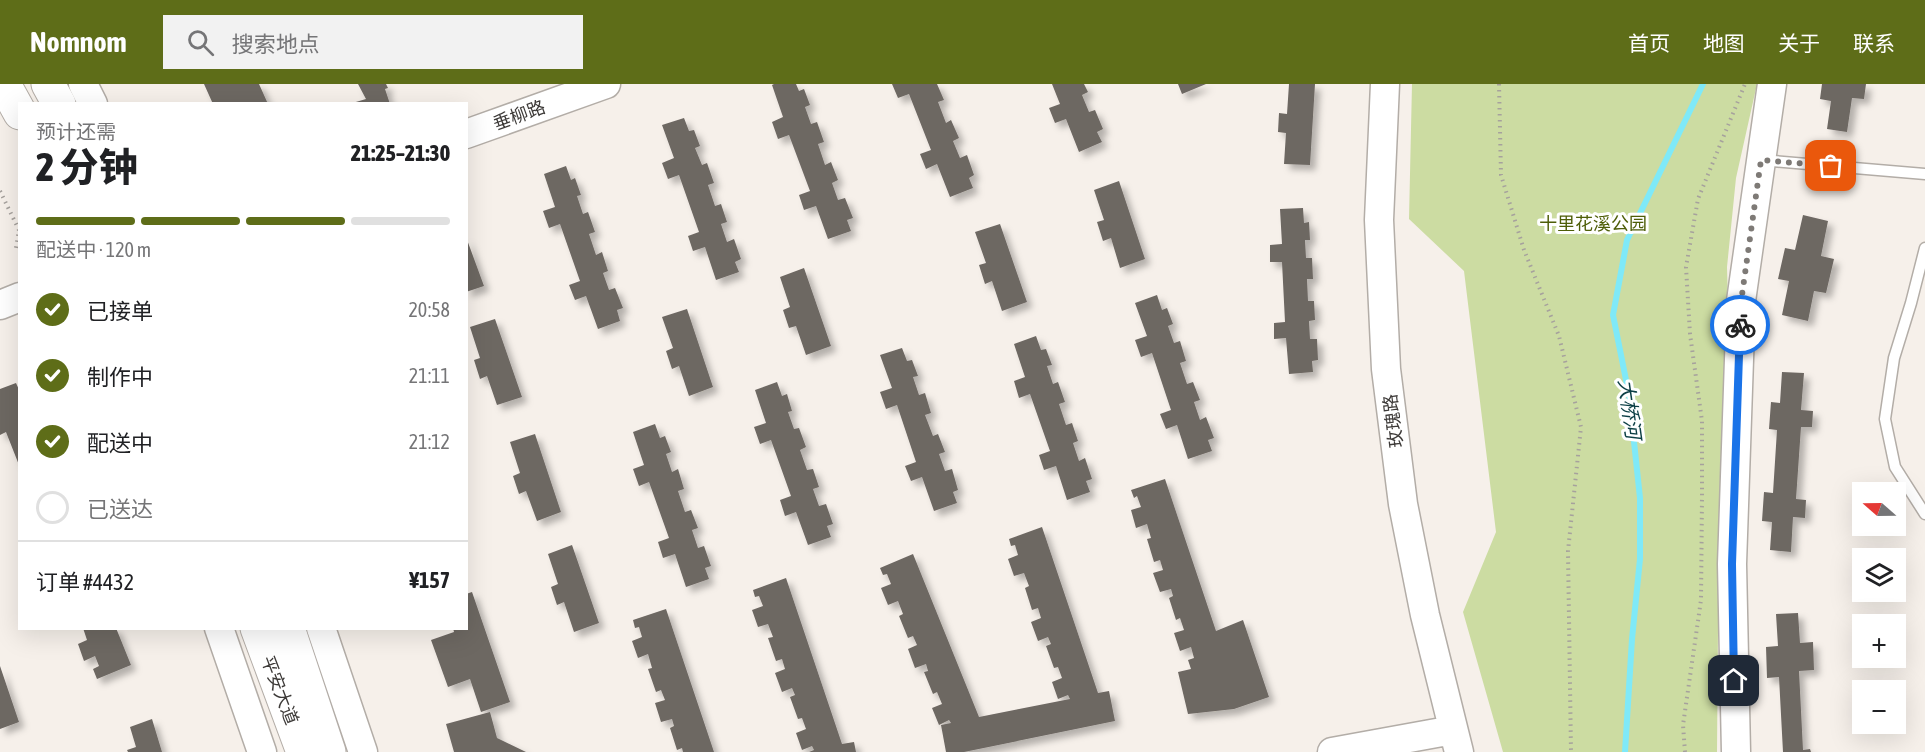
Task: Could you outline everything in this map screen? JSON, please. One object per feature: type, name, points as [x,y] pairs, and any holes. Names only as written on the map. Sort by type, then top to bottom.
[{"type":"main road","points":[[4,84],[18,109]]},
{"type":"main road","points":[[48,84],[58,102]]},
{"type":"main road","name":"平安大道","points":[[258,630],[303,752]]},
{"type":"main road","name":"平安大道","points":[[289,630],[329,752]]},
{"type":"street","points":[[83,84],[92,102]]},
{"type":"street","name":"垂柳路","points":[[468,133],[606,84]]},
{"type":"street","name":"玫瑰路","points":[[1384,84],[1378,220],[1386,369],[1403,504],[1425,615],[1456,741]]},
{"type":"street","points":[[1736,752],[1732,564],[1741,302],[1772,84]]},
{"type":"street","points":[[0,304],[18,298]]},
{"type":"street","points":[[220,630],[262,752]]},
{"type":"street","points":[[233,664],[234,630]]},
{"type":"street","points":[[322,630],[363,752]]},
{"type":"street","points":[[1332,752],[1456,741]]},
{"type":"lane","points":[[1761,160],[1925,174]]},
{"type":"lane","points":[[1925,248],[1894,358],[1885,419],[1895,468],[1925,514]]},
{"type":"path","points":[[1499,84],[1501,175],[1524,250],[1559,336],[1581,427],[1568,551],[1570,752]]},
{"type":"path","points":[[1685,752],[1683,725],[1701,600],[1702,496],[1702,421],[1690,334],[1686,267],[1698,199],[1745,84]]},
{"type":"path","points":[[0,191],[18,228]]},
{"type":"path","points":[[16,248],[18,236]]},
{"type":"green space","name":"十里花溪公园","points":[[1412,84],[1757,84],[1736,178],[1727,267],[1730,376],[1718,630],[1717,752],[1503,752],[1463,612],[1496,532],[1464,271],[1409,219]]},
{"type":"building","points":[[204,84],[259,84],[267,102],[212,102]]},
{"type":"building","points":[[358,84],[386,84],[388,88],[385,89],[389,102],[356,102],[366,99]]},
{"type":"building","points":[[796,84],[799,91],[804,89],[810,105],[805,107],[811,124],[817,122],[824,142],[818,144],[825,165],[831,162],[838,180],[832,183],[838,200],[845,198],[853,218],[847,220],[851,231],[828,239],[816,206],[804,210],[799,195],[810,191],[789,135],[778,139],[772,122],[783,117],[772,85]]},
{"type":"building","points":[[892,84],[937,84],[944,100],[938,102],[946,123],[951,120],[959,138],[953,141],[960,158],[967,155],[974,175],[969,178],[973,188],[950,197],[937,164],[926,169],[920,154],[931,150],[909,94],[898,98]]},
{"type":"building","points":[[1052,84],[1084,84],[1088,92],[1082,95],[1089,112],[1095,110],[1103,129],[1097,132],[1102,142],[1079,152],[1066,119],[1055,123],[1049,108],[1060,104]]},
{"type":"building","points":[[1178,84],[1206,84],[1182,94]]},
{"type":"building","points":[[1289,84],[1315,84],[1310,165],[1284,164],[1286,133],[1278,132],[1279,113],[1287,114]]},
{"type":"building","points":[[1822,84],[1866,84],[1864,99],[1852,98],[1847,132],[1827,129],[1831,101],[1820,99]]},
{"type":"building","points":[[684,118],[689,131],[694,130],[700,146],[695,148],[702,165],[707,163],[714,183],[708,185],[715,206],[721,204],[727,222],[721,224],[727,242],[734,239],[741,259],[735,262],[739,272],[716,280],[705,247],[693,251],[688,236],[699,232],[679,175],[668,179],[662,163],[674,158],[662,125]]},
{"type":"building","points":[[566,166],[571,180],[575,178],[581,195],[577,196],[583,214],[588,212],[595,232],[589,234],[596,255],[602,252],[608,271],[603,273],[609,290],[615,288],[623,308],[617,310],[620,321],[598,329],[586,296],[575,300],[569,285],[580,281],[560,224],[549,228],[543,211],[555,207],[544,174]]},
{"type":"building","points":[[1119,181],[1145,259],[1120,268],[1111,238],[1103,241],[1097,222],[1104,220],[1094,190]]},
{"type":"building","points":[[1303,208],[1304,223],[1309,222],[1310,240],[1305,240],[1306,258],[1312,258],[1313,279],[1307,279],[1308,301],[1314,301],[1315,320],[1309,321],[1310,339],[1317,339],[1318,360],[1312,361],[1313,372],[1289,374],[1286,338],[1274,339],[1274,323],[1285,322],[1282,262],[1270,262],[1270,245],[1282,244],[1280,209]]},
{"type":"building","points":[[1803,215],[1828,221],[1821,256],[1834,259],[1826,293],[1814,291],[1808,321],[1782,315],[1789,281],[1778,279],[1785,248],[1795,250]]},
{"type":"building","points":[[1000,224],[1027,302],[1002,311],[992,281],[985,284],[979,265],[986,263],[975,232]]},
{"type":"building","points":[[468,242],[484,286],[468,291]]},
{"type":"building","points":[[804,268],[831,346],[806,355],[796,326],[789,328],[783,310],[790,307],[780,277]]},
{"type":"building","points":[[1157,295],[1162,310],[1167,308],[1173,324],[1168,326],[1174,343],[1180,341],[1186,361],[1180,363],[1187,384],[1193,382],[1200,400],[1194,402],[1200,420],[1206,417],[1214,438],[1208,440],[1212,451],[1188,459],[1177,425],[1166,429],[1160,414],[1171,410],[1152,353],[1141,357],[1135,340],[1147,336],[1135,303]]},
{"type":"building","points":[[687,309],[713,387],[689,396],[679,366],[672,369],[666,351],[673,348],[662,317]]},
{"type":"building","points":[[495,319],[522,397],[497,405],[487,376],[480,379],[474,360],[480,358],[470,327]]},
{"type":"building","points":[[1036,336],[1041,350],[1046,349],[1052,365],[1047,366],[1053,384],[1058,382],[1065,402],[1059,404],[1066,425],[1072,423],[1078,441],[1073,443],[1079,461],[1085,458],[1092,479],[1086,481],[1090,492],[1067,500],[1056,466],[1044,470],[1039,455],[1050,451],[1030,394],[1019,398],[1014,381],[1025,377],[1014,344]]},
{"type":"building","points":[[902,348],[907,361],[912,360],[918,376],[913,377],[919,395],[925,393],[931,413],[925,415],[933,436],[938,434],[945,452],[939,454],[945,471],[952,469],[958,490],[953,492],[957,503],[934,511],[922,477],[911,481],[905,466],[916,462],[897,405],[886,409],[880,392],[892,388],[880,355]]},
{"type":"building","points":[[1782,372],[1804,373],[1801,410],[1813,411],[1812,427],[1801,427],[1796,499],[1806,500],[1805,518],[1793,517],[1791,552],[1770,550],[1772,522],[1762,521],[1764,492],[1773,493],[1777,430],[1769,429],[1771,402],[1780,403]]},
{"type":"building","points":[[777,382],[782,396],[787,394],[792,411],[788,412],[794,429],[799,428],[806,447],[800,450],[807,470],[813,469],[819,487],[813,489],[819,506],[826,504],[833,524],[827,526],[831,537],[808,545],[796,512],[785,516],[780,500],[791,496],[771,440],[760,444],[754,427],[766,423],[755,390]]},
{"type":"building","points":[[16,383],[18,388],[18,462],[6,432],[0,435],[0,389]]},
{"type":"building","points":[[655,424],[660,438],[665,436],[671,452],[666,454],[672,472],[678,469],[684,489],[678,491],[685,512],[691,510],[698,528],[692,530],[698,548],[704,546],[711,566],[705,568],[709,579],[686,587],[675,554],[663,558],[658,542],[669,538],[649,482],[639,486],[633,469],[644,465],[633,432]]},
{"type":"building","points":[[535,434],[561,512],[537,521],[526,491],[519,494],[513,476],[520,473],[510,442]]},
{"type":"building","points":[[1165,479],[1216,631],[1243,620],[1269,697],[1234,709],[1188,714],[1178,672],[1191,669],[1188,660],[1194,658],[1191,647],[1180,651],[1174,633],[1184,630],[1180,618],[1176,620],[1169,598],[1173,596],[1171,589],[1160,592],[1153,573],[1163,570],[1160,560],[1154,562],[1147,539],[1151,538],[1147,524],[1136,528],[1131,510],[1141,507],[1137,496],[1134,498],[1131,490]]},
{"type":"building","points":[[1042,527],[1098,693],[1109,691],[1115,721],[964,752],[946,752],[941,725],[951,723],[949,720],[939,725],[932,708],[942,704],[937,692],[933,694],[924,672],[928,671],[926,664],[915,668],[908,649],[917,645],[913,636],[908,638],[899,616],[903,614],[898,601],[888,605],[881,588],[891,584],[887,574],[883,575],[880,568],[913,554],[979,717],[1070,699],[1068,695],[1058,699],[1052,682],[1062,678],[1058,667],[1054,668],[1046,646],[1051,644],[1048,637],[1038,641],[1031,622],[1041,618],[1038,608],[1032,610],[1025,588],[1029,586],[1024,573],[1014,576],[1008,559],[1018,555],[1015,545],[1011,546],[1009,539]]},
{"type":"building","points":[[572,545],[599,623],[574,632],[564,602],[557,605],[551,587],[558,584],[548,554]]},
{"type":"building","points":[[786,578],[842,744],[854,742],[856,752],[809,752],[814,750],[812,746],[802,750],[796,733],[806,729],[802,718],[798,719],[790,697],[795,695],[792,688],[782,692],[775,673],[785,669],[782,659],[776,661],[768,638],[773,637],[768,624],[758,627],[752,610],[763,606],[759,596],[755,597],[753,590]]},
{"type":"building","points":[[472,592],[510,702],[481,712],[470,679],[448,687],[431,640],[454,632],[454,630],[468,630],[468,593]]},
{"type":"building","points":[[666,609],[714,752],[683,752],[682,748],[677,750],[670,728],[674,726],[672,719],[661,722],[655,703],[665,700],[661,690],[656,692],[648,669],[652,668],[648,654],[638,658],[632,641],[642,637],[639,627],[635,628],[633,620]]},
{"type":"building","points":[[1798,613],[1800,643],[1813,642],[1814,670],[1799,671],[1803,750],[1810,749],[1811,752],[1783,752],[1779,677],[1767,678],[1766,647],[1778,646],[1776,614]]},
{"type":"building","points":[[84,630],[117,630],[131,665],[97,679],[93,669],[99,666],[95,656],[84,661],[78,644],[87,640]]},
{"type":"building","points":[[0,666],[19,722],[0,729]]},
{"type":"building","points":[[490,712],[497,738],[526,752],[454,752],[446,724]]},
{"type":"building","points":[[152,719],[162,752],[128,752],[127,750],[136,747],[130,727]]},
{"type":"waterway","name":"大桥河","points":[[1625,752],[1640,559],[1640,498],[1629,395],[1613,315],[1627,240],[1703,84]]},
{"type":"way so far","points":[[1740,325],[1741,302],[1761,160],[1831,166]]},
{"type":"route","points":[[1734,681],[1732,564],[1740,325]]}]
